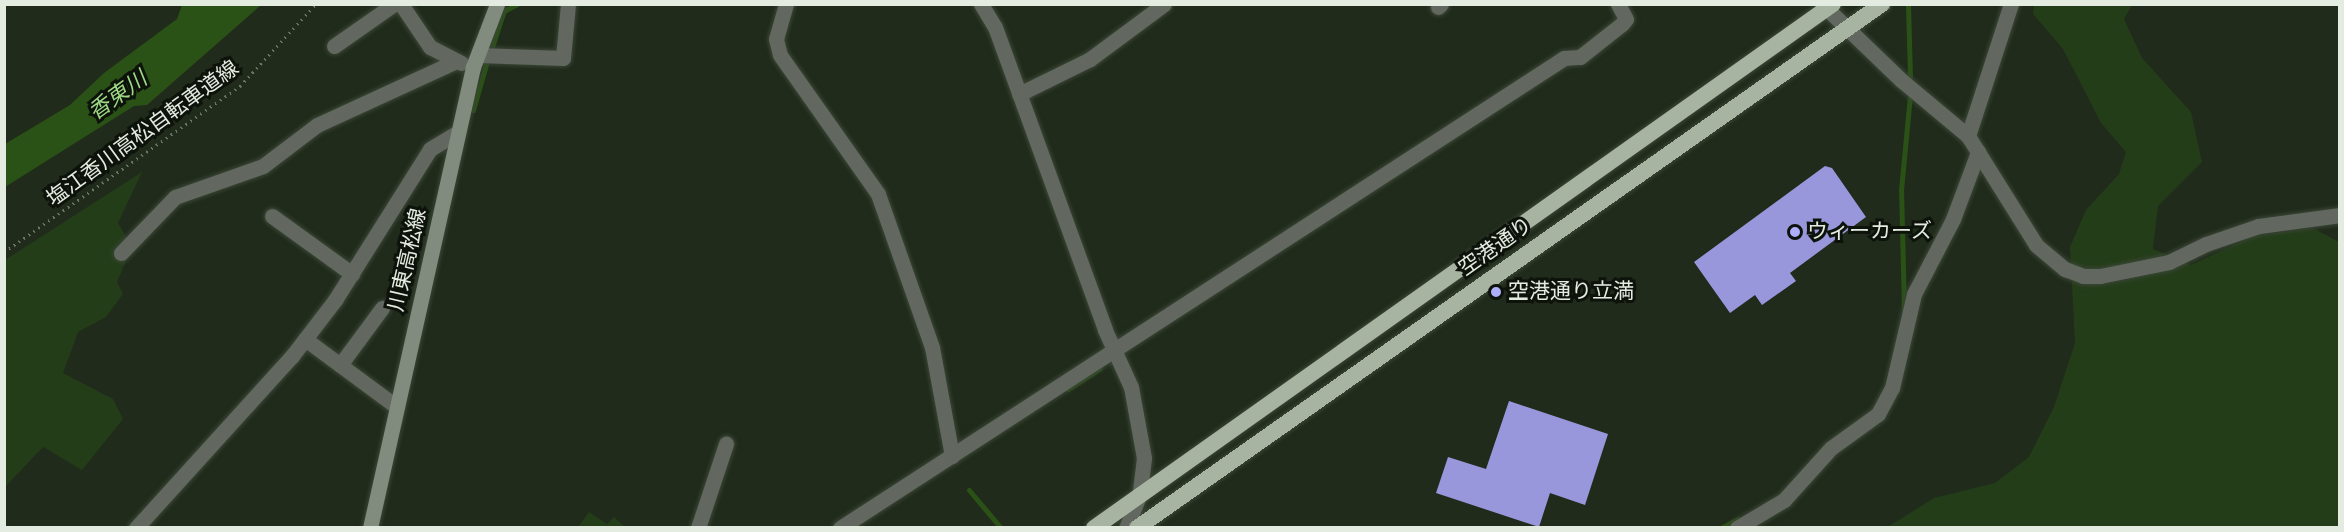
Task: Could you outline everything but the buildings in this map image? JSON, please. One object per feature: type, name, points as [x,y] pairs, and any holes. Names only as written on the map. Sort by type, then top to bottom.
[{"type":"highway","name":"空港通り","points":[[1137,528],[1882,4]]},
{"type":"highway","name":"空港通り","points":[[1094,528],[1828,6]]},
{"type":"main road","name":"川東高松線","points":[[370,528],[458,132],[476,61],[497,4]]},
{"type":"street","points":[[334,46],[394,4]]},
{"type":"street","points":[[401,4],[430,47],[456,61]]},
{"type":"street","points":[[121,253],[175,197],[263,166],[317,125],[456,61],[563,58],[568,4]]},
{"type":"street","points":[[786,4],[776,39],[780,55],[878,194],[932,347],[952,456]]},
{"type":"street","points":[[981,4],[995,27],[1115,351],[1131,387],[1144,458],[1139,496],[1126,528]]},
{"type":"street","points":[[1019,94],[1090,59],[1164,4]]},
{"type":"street","points":[[1968,136],[2011,4]]},
{"type":"street","points":[[1828,6],[1846,29],[1968,136],[2037,245],[2053,262],[2083,276],[2169,262],[2206,244],[2259,226],[2340,214]]},
{"type":"street","points":[[840,528],[1564,58],[1580,57],[1622,24],[1626,19],[1623,7]]},
{"type":"street","points":[[136,528],[305,339],[352,274],[430,149],[458,132]]},
{"type":"street","points":[[1737,528],[1784,500],[1830,448],[1878,414],[1892,388],[1914,294],[1953,219],[1978,152]]},
{"type":"street","points":[[272,216],[352,274]]},
{"type":"street","points":[[340,365],[382,308]]},
{"type":"street","points":[[305,339],[397,407]]},
{"type":"street","points":[[698,528],[726,444]]},
{"type":"path","name":"塩江香川高松自転車道線","points":[[4,252],[240,86],[316,4]]},
{"type":"shaded area","points":[[2034,5],[2132,5],[2124,19],[2142,58],[2191,112],[2202,162],[2158,206],[2153,249],[2191,265],[2253,236],[2313,228],[2339,242],[2339,527],[1886,528],[1934,498],[1995,483],[2029,457],[2054,407],[2075,343],[2070,247],[2086,210],[2119,174],[2126,152],[2101,123],[2063,49],[2033,14]]},
{"type":"shaded area","points":[[142,172],[118,223],[132,247],[117,282],[123,294],[106,317],[78,332],[63,373],[113,399],[123,419],[82,470],[43,447],[5,487],[5,260]]},
{"type":"shaded area","points":[[589,512],[607,524],[614,517],[625,527],[578,527]]},
{"type":"water","name":"香東川","points":[[182,5],[261,5],[147,105],[134,106],[5,187],[5,144],[70,105],[104,73],[177,19]]},
{"type":"waterway","points":[[492,47],[504,11],[517,4]]},
{"type":"waterway","points":[[1908,5],[1910,77]]},
{"type":"waterway","points":[[473,110],[486,65]]},
{"type":"waterway","points":[[1904,310],[1901,190],[1910,95]]},
{"type":"waterway","points":[[1068,389],[1100,368]]},
{"type":"waterway","points":[[969,490],[1001,528]]},
{"type":"waterway","points":[[1721,528],[1738,519]]},
{"type":"place","name":"ウィーカーズ","points":[[1795,232]]},
{"type":"place","name":"空港通り立満","points":[[1496,292]]}]
